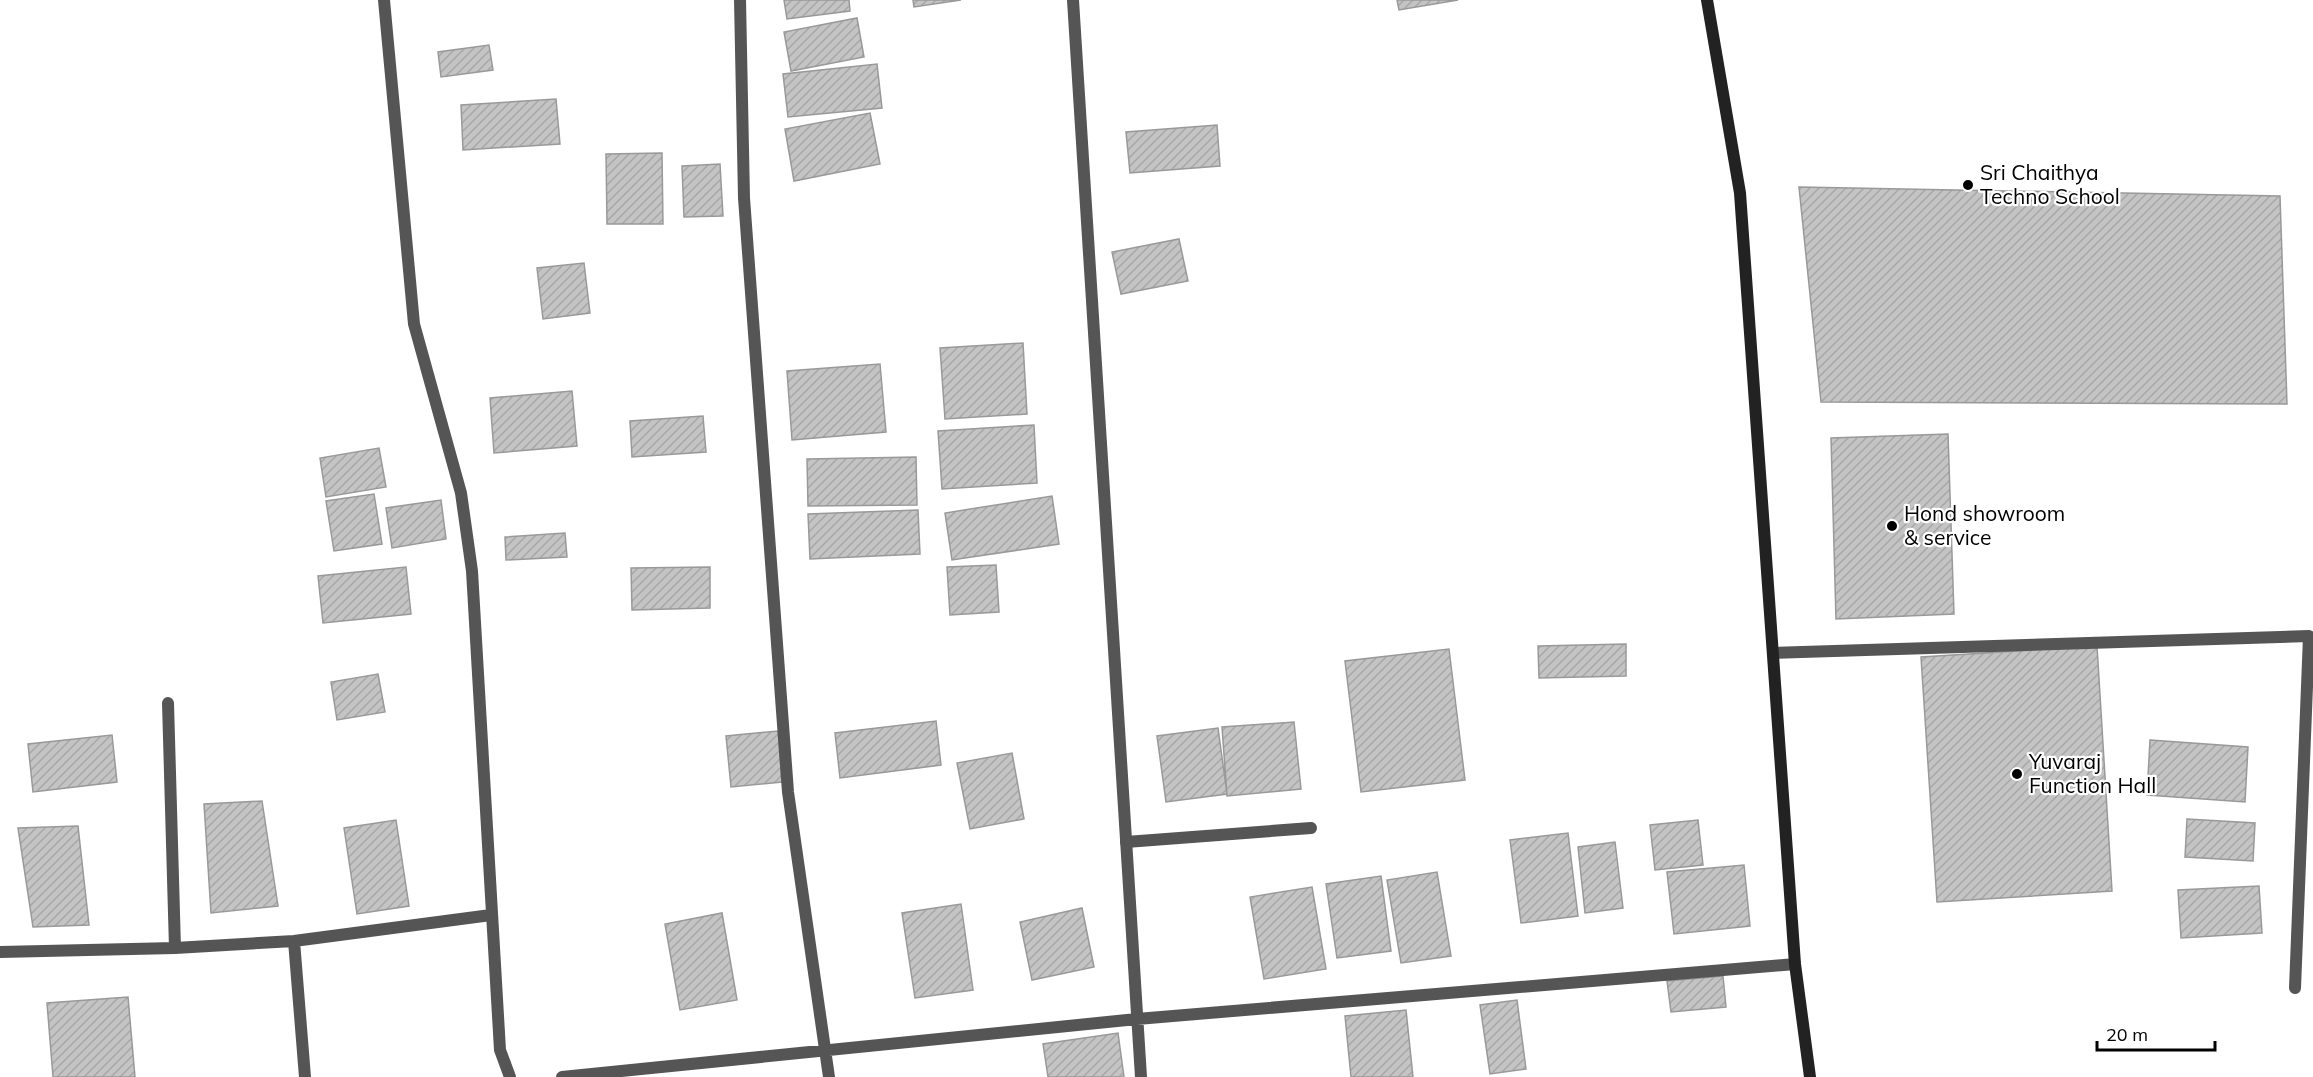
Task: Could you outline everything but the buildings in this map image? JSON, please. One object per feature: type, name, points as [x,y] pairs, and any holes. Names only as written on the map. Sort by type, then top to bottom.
[{"type":"main road","points":[[1707,0],[1740,194],[1795,964],[1810,1077]]},
{"type":"street","points":[[384,0],[414,324],[461,493],[472,572],[500,1050],[510,1077]]},
{"type":"street","points":[[740,0],[744,198],[788,792],[829,1077]]},
{"type":"street","points":[[1073,0],[1142,1077]]},
{"type":"street","points":[[1773,653],[2309,636],[2295,988]]},
{"type":"street","points":[[168,703],[175,948]]},
{"type":"street","points":[[1126,842],[1311,828]]},
{"type":"street","points":[[0,952],[175,948],[294,941],[491,915]]},
{"type":"street","points":[[294,941],[305,1077]]},
{"type":"street","points":[[562,1077],[1137,1019],[1795,964]]},
{"type":"place","name":"Sri Chaithya Techno School","points":[[1968,185]]},
{"type":"place","name":"Hond showroom & service","points":[[1892,526]]},
{"type":"place","name":"Yuvaraj Function Hall","points":[[2017,774]]}]
